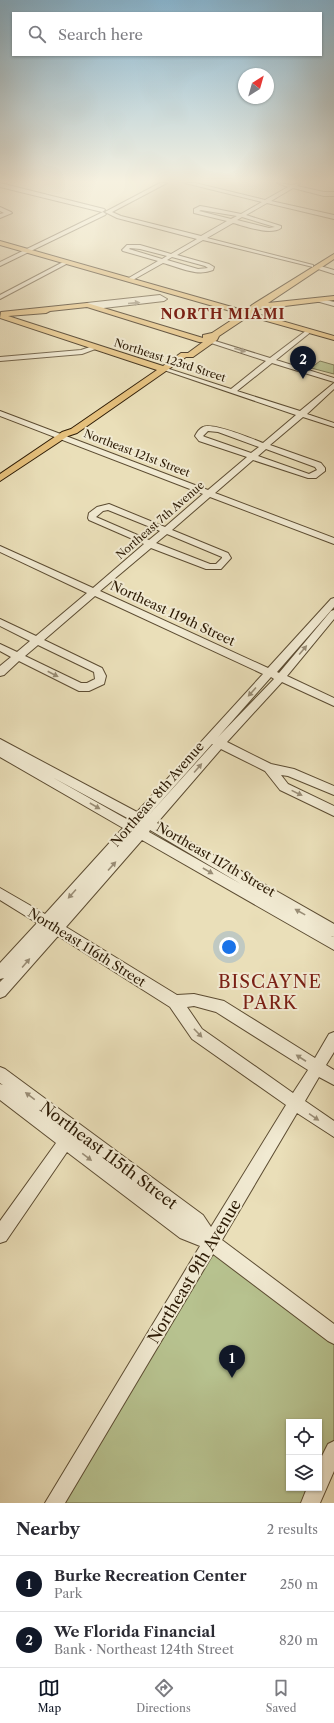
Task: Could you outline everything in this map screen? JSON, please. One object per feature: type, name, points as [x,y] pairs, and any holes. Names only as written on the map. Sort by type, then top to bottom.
[{"type":"main road","points":[[36,253],[334,338]]},
{"type":"main road","points":[[0,478],[67,435],[184,355],[184,353],[209,339],[275,293],[284,290],[330,253]]},
{"type":"main road","points":[[275,293],[276,289],[315,265],[334,256]]},
{"type":"main road","points":[[284,290],[315,298]]},
{"type":"main road","points":[[224,307],[245,307],[334,296]]},
{"type":"main road","points":[[38,311],[87,305],[209,339]]},
{"type":"main road","points":[[0,315],[95,307]]},
{"type":"main road","points":[[17,321],[18,316],[25,312]]},
{"type":"main road","name":"Northeast 123rd Street","points":[[0,315],[164,369]]},
{"type":"main road","points":[[0,485],[67,435]]},
{"type":"street","points":[[0,263],[19,253]]},
{"type":"street","points":[[132,253],[201,271],[211,269],[209,266],[162,253]]},
{"type":"street","points":[[130,280],[177,253]]},
{"type":"street","points":[[266,253],[315,265],[334,272]]},
{"type":"street","points":[[0,297],[67,262]]},
{"type":"street","points":[[87,305],[160,297],[164,299],[95,307]]},
{"type":"street","points":[[315,298],[334,304]]},
{"type":"street","points":[[232,391],[309,331]]},
{"type":"street","points":[[209,339],[271,361],[334,380]]},
{"type":"street","points":[[0,359],[82,352],[96,347]]},
{"type":"street","name":"Northeast 123rd Street","points":[[164,369],[334,425]]},
{"type":"street","name":"Northeast 7th Avenue","points":[[0,672],[265,446],[334,385]]},
{"type":"street","name":"Northeast 121st Street","points":[[0,409],[212,491],[334,541]]},
{"type":"street","name":"Northeast 121st Street","points":[[0,413],[67,435]]},
{"type":"street","points":[[206,428],[212,428],[318,465],[321,468],[321,471],[313,476],[308,476],[252,457],[202,439],[199,434],[206,428]]},
{"type":"street","name":"Northeast 121st Street","points":[[212,491],[334,535]]},
{"type":"street","points":[[109,508],[167,530],[225,555],[227,558],[218,567],[209,567],[150,544],[94,520],[92,516],[100,509],[109,508]]},
{"type":"street","name":"Northeast 119th Street","points":[[0,543],[97,590]]},
{"type":"street","name":"Northeast 119th Street","points":[[0,549],[97,590],[278,672],[334,702]]},
{"type":"street","name":"Northeast 8th Avenue","points":[[0,992],[51,925],[278,672],[333,607]]},
{"type":"street","points":[[0,622],[98,670],[101,676],[100,681],[89,687],[79,687],[0,647]]},
{"type":"street","name":"Northeast 119th Street","points":[[278,672],[334,693]]},
{"type":"street","points":[[215,741],[269,768],[290,772],[334,791]]},
{"type":"street","name":"Northeast 117th Street","points":[[0,743],[334,944]]},
{"type":"street","name":"Northeast 117th Street","points":[[0,752],[334,931]]},
{"type":"street","points":[[269,768],[284,787],[334,811]]},
{"type":"street","name":"Northeast 116th Street","points":[[0,892],[175,1002],[197,1034],[334,1130]]},
{"type":"street","name":"Northeast 8th Avenue","points":[[0,973],[51,925]]},
{"type":"street","points":[[175,1002],[194,1000],[219,1006],[317,1069],[334,1078]]},
{"type":"street","name":"Northeast 9th Avenue","points":[[54,1503],[334,1039]]},
{"type":"street","name":"Northeast 115th Street","points":[[0,1074],[186,1232],[212,1243],[334,1335]]},
{"type":"street","name":"Northeast 115th Street","points":[[0,1091],[70,1135]]},
{"type":"street","points":[[0,1235],[70,1135]]},
{"type":"street","points":[[322,1476],[334,1450]]},
{"type":"street","points":[[310,1503],[315,1491]]},
{"type":"green space","points":[[320,361],[334,365],[334,374],[311,368]]},
{"type":"green space","points":[[212,1243],[334,1335],[334,1450],[322,1476],[322,1419],[286,1419],[286,1491],[316,1491],[310,1503],[54,1503]]},
{"type":"place","name":"We Florida Financial","points":[[303,379]]},
{"type":"place","name":"Burke Recreation Center","points":[[232,1378]]},
{"type":"district","name":"NORTH MIAMI","points":[[223,314]]},
{"type":"district","name":"BISCAYNE PARK","points":[[270,992]]}]
